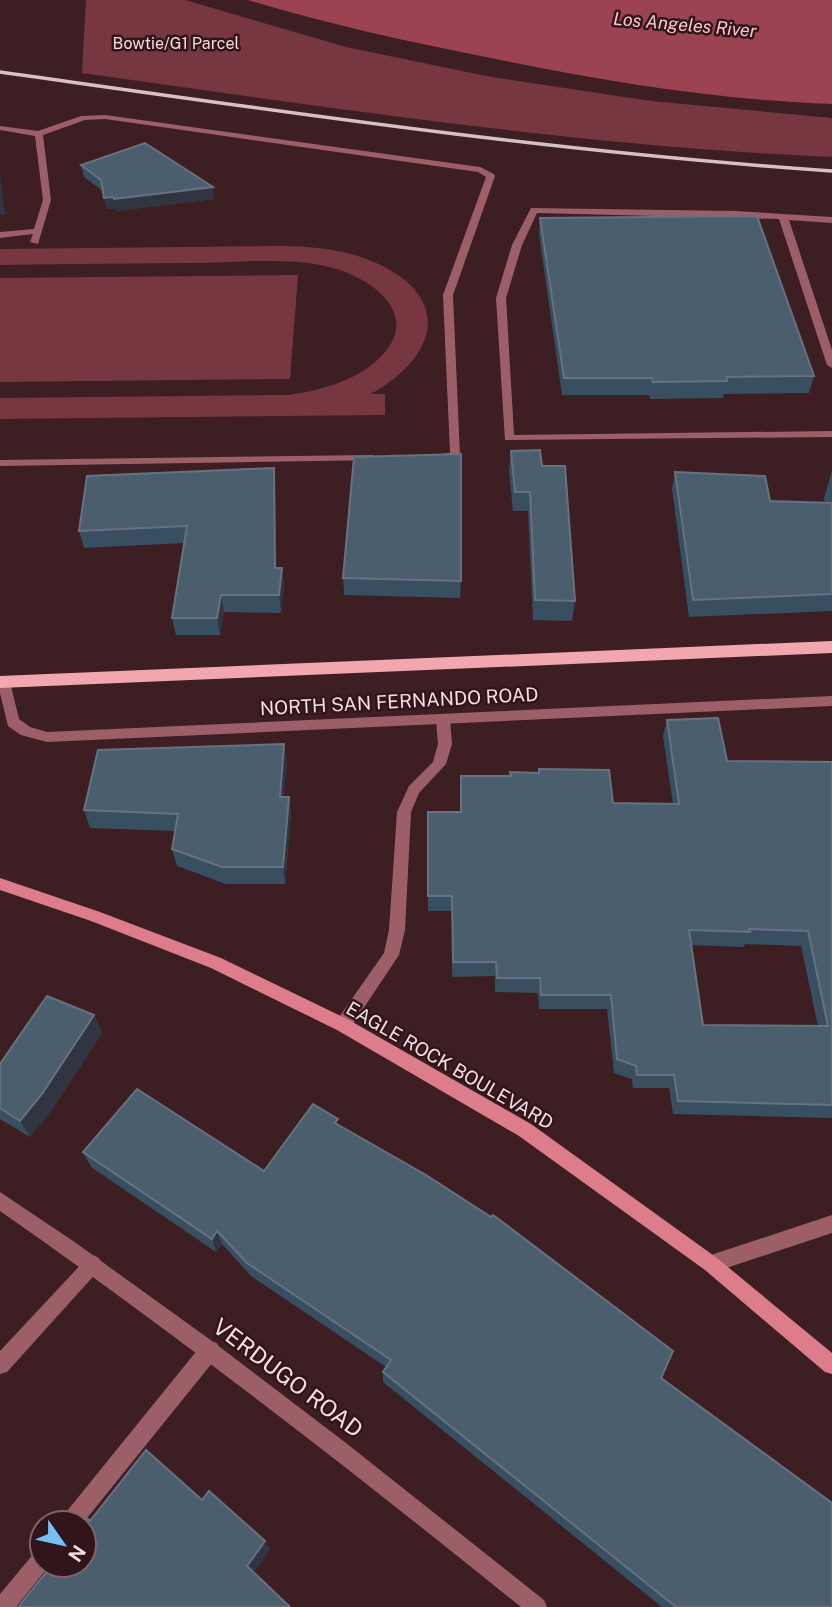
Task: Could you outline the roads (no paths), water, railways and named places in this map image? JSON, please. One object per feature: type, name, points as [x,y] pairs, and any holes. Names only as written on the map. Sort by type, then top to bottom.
[{"type":"main road","name":"NORTH SAN FERNANDO ROAD","points":[[2,682],[832,647]]},
{"type":"main road","name":"EAGLE ROCK BOULEVARD","points":[[0,884],[95,916],[216,963],[343,1025],[525,1130],[711,1264],[832,1365]]},
{"type":"street","points":[[0,128],[39,134],[84,118],[105,117],[480,170],[491,176],[448,295],[456,454],[452,457],[425,457]]},
{"type":"street","points":[[34,242],[47,200],[39,134]]},
{"type":"street","points":[[832,220],[534,210],[517,245],[501,299],[509,438],[832,434]]},
{"type":"street","points":[[783,217],[832,365]]},
{"type":"street","points":[[0,235],[38,231]]},
{"type":"street","points":[[0,463],[385,458]]},
{"type":"street","name":"NORTH SAN FERNANDO ROAD","points":[[2,682],[13,722],[26,731],[47,737],[832,701]]},
{"type":"street","points":[[343,1025],[391,956],[397,930],[404,812],[414,790],[439,765],[445,744],[443,720]]},
{"type":"street","name":"VERDUGO ROAD","points":[[0,1200],[93,1264],[338,1447],[537,1607]]},
{"type":"street","points":[[711,1264],[832,1224]]},
{"type":"street","points":[[0,1365],[93,1264]]},
{"type":"street","points":[[82,1509],[209,1350]]},
{"type":"street","points":[[3,1607],[28,1576]]},
{"type":"water","name":"Los Angeles River","points":[[248,0],[832,0],[832,104],[703,94],[575,74],[399,39]]},
{"type":"railway","points":[[0,72],[519,142],[832,171]]},
{"type":"park label","name":"Bowtie/G1 Parcel","points":[[176,43]]}]
